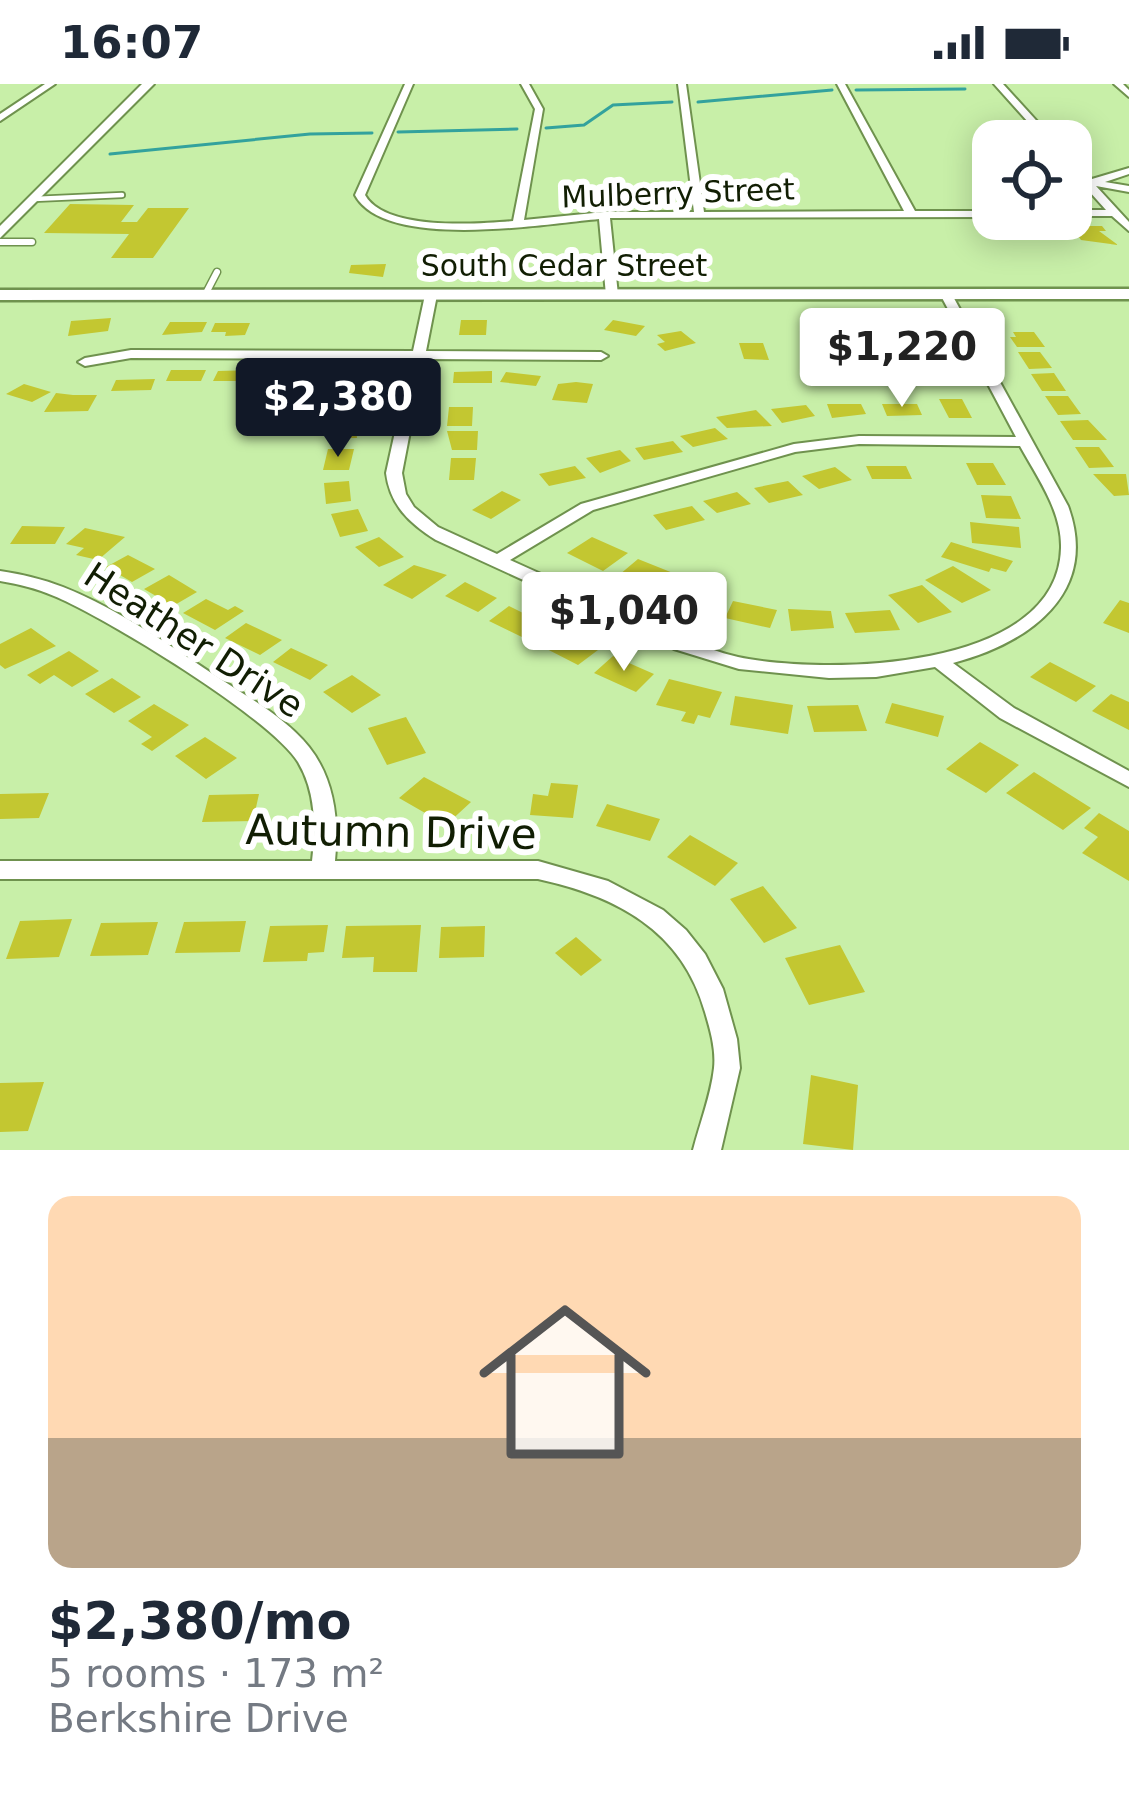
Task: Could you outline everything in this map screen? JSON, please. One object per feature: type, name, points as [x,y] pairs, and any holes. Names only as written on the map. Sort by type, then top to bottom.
[{"type":"main road","name":"South Cedar Street","points":[[0,295],[1129,294]]},
{"type":"street","points":[[0,118],[51,84]]},
{"type":"street","points":[[0,238],[148,84]]},
{"type":"street","name":"Mulberry Street","points":[[409,84],[361,189],[368,208],[405,223],[441,228],[699,212],[972,214]]},
{"type":"street","points":[[518,223],[539,109],[526,84]]},
{"type":"street","points":[[682,84],[699,212]]},
{"type":"street","points":[[841,84],[911,214]]},
{"type":"street","points":[[998,84],[1031,120]]},
{"type":"street","points":[[1118,84],[1129,94]]},
{"type":"street","points":[[1092,181],[1129,171]]},
{"type":"street","points":[[1092,181],[1129,188]]},
{"type":"street","points":[[1092,182],[1129,227]]},
{"type":"street","points":[[1092,213],[1115,213]]},
{"type":"street","points":[[604,215],[612,295]]},
{"type":"street","points":[[431,295],[394,473],[400,501],[421,524],[703,653],[788,667],[868,669],[939,662],[975,651],[1029,622],[1062,583],[1070,562],[1066,520],[946,294]]},
{"type":"street","points":[[85,362],[131,354],[601,356]]},
{"type":"street","points":[[497,561],[587,507],[794,448],[859,440],[1027,442]]},
{"type":"street","name":"Heather Drive","points":[[0,576],[74,598],[284,732],[315,773],[325,800],[328,831],[323,868]]},
{"type":"street","points":[[939,662],[1007,713],[1129,780]]},
{"type":"street","name":"Autumn Drive","points":[[0,870],[538,870],[575,876],[644,907],[695,956],[716,996],[728,1063],[706,1150]]},
{"type":"lane","points":[[34,200],[122,196]]},
{"type":"lane","points":[[0,238],[32,242]]},
{"type":"lane","points":[[205,295],[217,272]]},
{"type":"building","points":[[70,204],[134,205],[121,222],[137,222],[148,208],[189,208],[153,258],[111,258],[129,234],[44,233]]},
{"type":"building","points":[[1092,226],[1102,226],[1106,231],[1099,231],[1118,245],[1081,240],[1092,240]]},
{"type":"building","points":[[386,264],[383,277],[349,273],[351,265]]},
{"type":"building","points":[[111,318],[108,331],[68,336],[71,321]]},
{"type":"building","points":[[461,320],[487,320],[486,335],[459,335]]},
{"type":"building","points":[[613,320],[645,326],[636,336],[604,330]]},
{"type":"building","points":[[170,322],[207,322],[202,332],[162,335]]},
{"type":"building","points":[[215,323],[250,323],[245,335],[225,336],[226,332],[211,332]]},
{"type":"building","points":[[681,331],[696,343],[665,351],[657,344],[665,342],[657,335]]},
{"type":"building","points":[[1013,332],[1034,332],[1045,347],[1017,347],[1010,337],[1016,337]]},
{"type":"building","points":[[739,343],[763,343],[769,360],[744,359]]},
{"type":"building","points":[[908,345],[930,345],[943,360],[916,360]]},
{"type":"building","points":[[1018,352],[1040,352],[1052,368],[1029,369]]},
{"type":"building","points":[[917,365],[939,365],[954,381],[925,382]]},
{"type":"building","points":[[171,370],[206,370],[201,381],[166,381]]},
{"type":"building","points":[[257,370],[253,381],[213,381],[218,371]]},
{"type":"building","points":[[369,371],[371,385],[335,387],[337,372]]},
{"type":"building","points":[[492,371],[492,383],[453,383],[454,372]]},
{"type":"building","points":[[506,372],[541,376],[536,386],[500,382]]},
{"type":"building","points":[[1054,373],[1066,391],[1042,391],[1031,374]]},
{"type":"building","points":[[155,379],[151,390],[111,391],[116,380]]},
{"type":"building","points":[[24,384],[51,392],[32,402],[6,394]]},
{"type":"building","points":[[558,384],[593,384],[587,403],[552,400]]},
{"type":"building","points":[[56,393],[97,395],[88,411],[44,412]]},
{"type":"building","points":[[367,393],[364,411],[339,411],[343,394]]},
{"type":"building","points":[[1045,396],[1068,396],[1081,414],[1058,415]]},
{"type":"building","points":[[939,399],[962,399],[972,418],[949,418]]},
{"type":"building","points":[[827,404],[861,404],[866,414],[832,418]]},
{"type":"building","points":[[882,404],[917,404],[922,415],[887,416]]},
{"type":"building","points":[[806,405],[815,416],[782,423],[771,409]]},
{"type":"building","points":[[449,407],[473,407],[472,426],[447,426]]},
{"type":"building","points":[[756,410],[772,426],[727,428],[716,417]]},
{"type":"building","points":[[331,420],[355,420],[357,438],[326,438]]},
{"type":"building","points":[[1088,420],[1107,440],[1073,440],[1060,421]]},
{"type":"building","points":[[715,428],[728,439],[693,447],[680,436]]},
{"type":"building","points":[[447,431],[478,431],[477,450],[452,450]]},
{"type":"building","points":[[673,441],[683,452],[644,460],[635,448]]},
{"type":"building","points":[[1075,447],[1099,447],[1114,467],[1089,468]]},
{"type":"building","points":[[328,449],[354,449],[349,470],[323,470]]},
{"type":"building","points":[[620,450],[631,461],[600,473],[586,458]]},
{"type":"building","points":[[451,458],[476,458],[474,480],[449,480]]},
{"type":"building","points":[[966,463],[993,463],[1006,485],[977,485]]},
{"type":"building","points":[[575,466],[586,478],[549,486],[539,474]]},
{"type":"building","points":[[866,466],[906,466],[912,479],[872,479]]},
{"type":"building","points":[[835,467],[852,480],[819,489],[802,476]]},
{"type":"building","points":[[1093,474],[1126,474],[1129,495],[1114,496]]},
{"type":"building","points":[[349,481],[351,501],[326,504],[324,483]]},
{"type":"building","points":[[788,481],[803,495],[769,503],[754,488]]},
{"type":"building","points":[[502,491],[521,500],[491,519],[472,510]]},
{"type":"building","points":[[737,492],[751,504],[717,513],[703,501]]},
{"type":"building","points":[[981,495],[1011,496],[1021,519],[986,518]]},
{"type":"building","points":[[692,506],[705,520],[666,530],[653,515]]},
{"type":"building","points":[[358,509],[368,531],[340,537],[331,514]]},
{"type":"building","points":[[970,522],[1019,527],[1021,548],[972,543]]},
{"type":"building","points":[[22,526],[65,527],[55,544],[10,544]]},
{"type":"building","points":[[85,528],[125,537],[98,560],[76,555],[84,548],[66,544]]},
{"type":"building","points":[[379,537],[404,557],[379,567],[355,547]]},
{"type":"building","points":[[592,537],[628,553],[603,571],[567,553]]},
{"type":"building","points":[[951,542],[1013,561],[1006,572],[991,568],[989,572],[941,557]]},
{"type":"building","points":[[128,555],[155,569],[132,582],[106,567]]},
{"type":"building","points":[[638,559],[673,573],[654,589],[619,575]]},
{"type":"building","points":[[414,565],[447,575],[412,599],[383,585]]},
{"type":"building","points":[[953,566],[991,590],[962,603],[925,580]]},
{"type":"building","points":[[169,575],[197,592],[173,606],[144,589]]},
{"type":"building","points":[[465,582],[497,598],[478,612],[445,596]]},
{"type":"building","points":[[687,583],[722,597],[705,613],[670,599]]},
{"type":"building","points":[[922,585],[952,612],[918,623],[888,595]]},
{"type":"building","points":[[206,599],[228,610],[235,606],[244,611],[215,630],[183,613]]},
{"type":"building","points":[[1120,600],[1129,603],[1129,633],[1103,623]]},
{"type":"building","points":[[733,601],[777,610],[770,628],[725,618]]},
{"type":"building","points":[[509,606],[545,624],[526,639],[489,621]]},
{"type":"building","points":[[788,609],[831,611],[834,628],[791,631]]},
{"type":"building","points":[[890,610],[900,630],[855,633],[845,613]]},
{"type":"building","points":[[246,623],[282,640],[260,655],[225,638]]},
{"type":"building","points":[[31,628],[56,646],[5,669],[0,665],[0,644]]},
{"type":"building","points":[[560,630],[598,650],[578,665],[539,645]]},
{"type":"building","points":[[291,648],[328,665],[310,680],[273,662]]},
{"type":"building","points":[[69,651],[99,671],[72,687],[54,675],[40,684],[27,675]]},
{"type":"building","points":[[613,656],[654,674],[636,692],[594,673]]},
{"type":"building","points":[[1050,662],[1096,686],[1076,702],[1030,677]]},
{"type":"building","points":[[352,675],[381,695],[352,713],[323,692]]},
{"type":"building","points":[[112,678],[141,697],[114,713],[85,694]]},
{"type":"building","points":[[669,679],[722,692],[710,718],[698,715],[694,724],[681,721],[686,712],[656,705]]},
{"type":"building","points":[[1111,694],[1129,702],[1129,730],[1092,711]]},
{"type":"building","points":[[735,696],[793,705],[788,734],[730,725]]},
{"type":"building","points":[[892,703],[944,716],[938,737],[885,723]]},
{"type":"building","points":[[154,704],[189,725],[152,751],[141,744],[152,737],[128,721]]},
{"type":"building","points":[[858,705],[867,731],[814,732],[807,706]]},
{"type":"building","points":[[406,717],[426,753],[387,765],[368,728]]},
{"type":"building","points":[[205,737],[237,758],[206,779],[175,756]]},
{"type":"building","points":[[980,742],[1019,765],[986,793],[946,769]]},
{"type":"building","points":[[1034,772],[1091,808],[1063,830],[1006,793]]},
{"type":"building","points":[[424,777],[471,802],[446,825],[399,798]]},
{"type":"building","points":[[551,783],[578,785],[573,818],[530,815],[533,794],[548,796]]},
{"type":"building","points":[[49,793],[39,818],[0,819],[0,794]]},
{"type":"building","points":[[259,794],[253,821],[202,822],[209,795]]},
{"type":"building","points":[[607,804],[660,819],[650,841],[596,826]]},
{"type":"building","points":[[1099,813],[1129,831],[1129,881],[1082,853],[1098,837],[1084,828]]},
{"type":"building","points":[[690,835],[738,863],[715,886],[667,857]]},
{"type":"building","points":[[763,886],[797,928],[764,943],[730,899]]},
{"type":"building","points":[[72,919],[59,957],[6,959],[20,921]]},
{"type":"building","points":[[246,921],[240,952],[175,953],[184,922]]},
{"type":"building","points":[[158,922],[148,955],[90,956],[101,923]]},
{"type":"building","points":[[328,925],[324,952],[308,953],[307,961],[263,962],[270,926]]},
{"type":"building","points":[[421,925],[417,972],[373,972],[374,957],[342,958],[346,926]]},
{"type":"building","points":[[485,926],[484,957],[439,958],[441,927]]},
{"type":"building","points":[[576,937],[602,960],[581,976],[555,953]]},
{"type":"building","points":[[840,945],[865,992],[809,1005],[785,958]]},
{"type":"building","points":[[811,1075],[858,1085],[853,1150],[803,1144]]},
{"type":"building","points":[[44,1082],[28,1131],[0,1132],[0,1083]]},
{"type":"waterway","points":[[856,90],[965,89]]},
{"type":"waterway","points":[[698,102],[832,90]]},
{"type":"waterway","points":[[546,128],[584,125],[613,105],[672,102]]},
{"type":"waterway","points":[[398,132],[517,129]]},
{"type":"waterway","points":[[110,154],[310,134],[372,133]]}]
